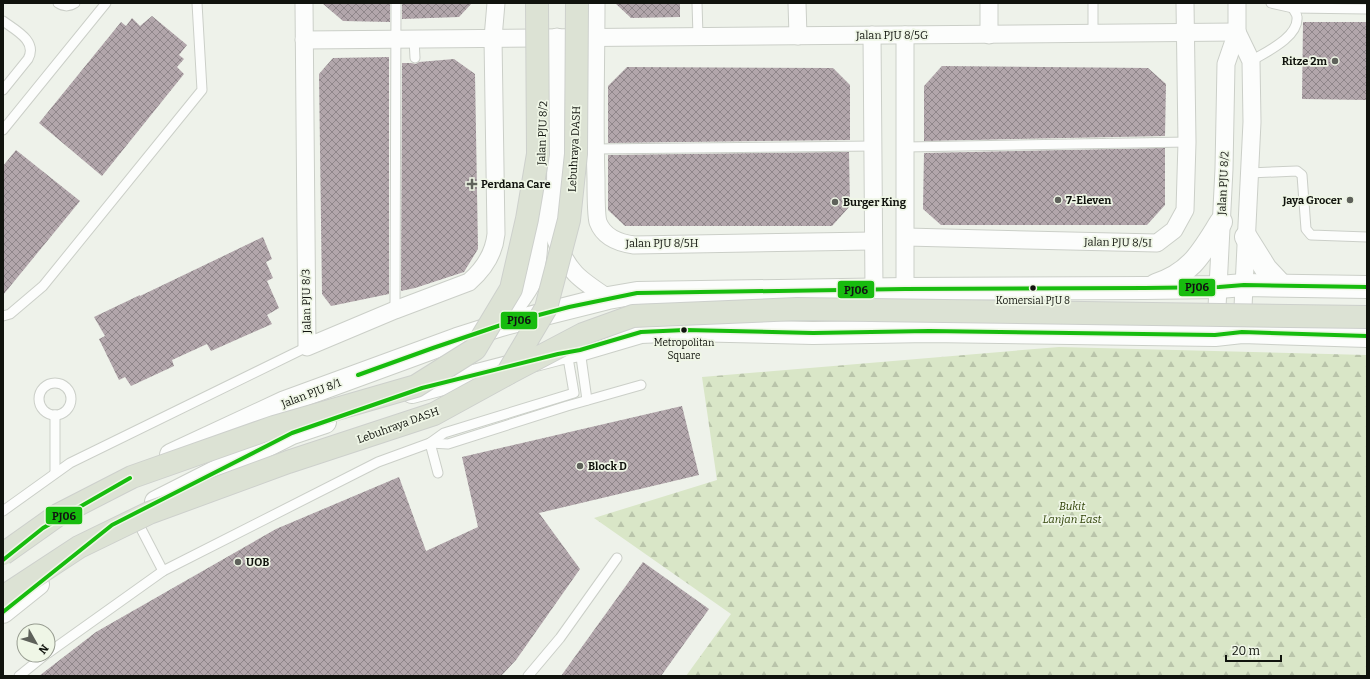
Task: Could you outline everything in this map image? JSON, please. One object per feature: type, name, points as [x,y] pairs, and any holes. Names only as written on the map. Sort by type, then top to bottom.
[{"type":"highway","points":[[3,554],[58,515],[132,477],[274,427],[416,386],[475,349],[511,289],[527,219],[538,154],[538,3]]},
{"type":"highway","name":"Lebuhraya DASH","points":[[3,597],[79,547],[149,513],[288,462],[434,414],[507,374],[546,308],[569,220],[576,154],[577,3]]},
{"type":"highway","points":[[507,374],[583,334],[633,316],[797,309],[1367,317]]},
{"type":"main road","points":[[1145,288],[1166,282],[1187,269],[1200,255],[1221,222]]},
{"type":"main road","points":[[1246,237],[1266,269],[1280,284]]},
{"type":"main road","name":"Jalan PJU 8/1","points":[[3,560],[43,528],[178,452],[285,402],[457,339],[501,325],[608,298],[637,294],[905,289],[1145,288],[1280,284],[1367,287]]},
{"type":"main road","points":[[3,612],[112,525],[292,433],[422,388],[574,351],[641,332],[685,330],[813,333],[937,331],[1215,335],[1242,332],[1367,336]]},
{"type":"street","name":"Jalan PJU 8/3","points":[[304,3],[306,347],[395,310],[469,282],[478,275],[485,265],[495,246],[496,234],[493,38],[496,3]]},
{"type":"street","name":"Jalan PJU 8/2","points":[[546,3],[552,37],[555,238],[569,267],[584,283],[608,298]]},
{"type":"street","name":"Jalan PJU 8/5H","points":[[596,3],[595,149],[598,221],[605,233],[621,244],[634,245],[872,241]]},
{"type":"street","points":[[797,3],[798,36]]},
{"type":"street","points":[[989,35],[990,3]]},
{"type":"street","name":"Jalan PJU 8/5I","points":[[906,237],[1157,243],[1174,230],[1185,210],[1187,142],[1184,33],[1185,3]]},
{"type":"street","name":"Jalan PJU 8/2","points":[[1215,335],[1219,287],[1225,138],[1226,64],[1237,32],[1238,3]]},
{"type":"street","name":"Jalan PJU 8/2","points":[[1237,32],[1251,61],[1252,122],[1242,332]]},
{"type":"street","name":"Jalan PJU 8/5G","points":[[552,37],[1237,32]]},
{"type":"street","points":[[872,35],[874,146],[872,241],[874,290]]},
{"type":"street","points":[[905,35],[905,289]]},
{"type":"street","points":[[304,40],[552,37]]},
{"type":"street","name":"Jalan PJU 8/2","points":[[501,325],[523,298],[532,282],[537,264],[552,37]]},
{"type":"lane","points":[[58,3],[65,7],[71,6],[75,3]]},
{"type":"lane","points":[[3,130],[106,3]]},
{"type":"lane","points":[[3,316],[10,314],[43,286],[202,90],[197,3]]},
{"type":"lane","points":[[395,310],[396,3]]},
{"type":"lane","points":[[697,3],[698,36]]},
{"type":"lane","points":[[1093,3],[1093,34]]},
{"type":"lane","points":[[1271,3],[1293,8],[1367,9]]},
{"type":"lane","points":[[1251,61],[1276,46],[1288,36],[1295,27],[1297,17],[1293,8]]},
{"type":"lane","points":[[3,21],[26,40],[32,49],[28,59],[3,90]]},
{"type":"lane","points":[[414,39],[415,58]]},
{"type":"lane","points":[[906,147],[1187,142]]},
{"type":"lane","points":[[595,149],[874,146]]},
{"type":"lane","points":[[1249,173],[1297,171],[1302,175],[1306,229],[1311,235],[1367,237]]},
{"type":"lane","points":[[3,511],[70,463],[306,347]]},
{"type":"lane","points":[[574,351],[587,400]]},
{"type":"lane","points":[[56,647],[163,571],[378,462],[430,443],[444,433],[574,393],[574,351]]},
{"type":"lane","points":[[430,443],[448,444],[587,400],[641,385]]},
{"type":"lane","points":[[55,415],[55,473]]},
{"type":"lane","points":[[430,443],[438,473]]},
{"type":"lane","points":[[133,514],[163,571]]},
{"type":"lane","points":[[528,676],[560,638],[617,558]]},
{"type":"lane","points":[[19,676],[35,663]]},
{"type":"green space","name":"Bukit Lanjan East","points":[[1059,347],[1367,355],[1367,617],[1365,619],[1367,621],[1367,676],[686,676],[731,614],[594,518],[717,480],[702,377]]},
{"type":"building","points":[[322,3],[390,3],[390,22],[343,21]]},
{"type":"building","points":[[402,3],[472,3],[459,17],[402,19]]},
{"type":"building","points":[[615,3],[680,3],[680,17],[631,18]]},
{"type":"building","points":[[152,16],[187,45],[179,55],[184,59],[177,67],[184,74],[102,176],[39,123],[121,22],[126,26],[132,18],[140,26]]},
{"type":"building","name":"Ritze 2m","points":[[1303,22],[1367,22],[1367,100],[1302,99]]},
{"type":"building","points":[[389,57],[389,294],[331,306],[322,294],[319,74],[333,58]]},
{"type":"building","points":[[454,59],[475,74],[478,249],[464,272],[401,291],[402,63],[416,64],[419,62]]},
{"type":"building","points":[[942,66],[1148,68],[1166,84],[1165,136],[924,141],[924,86]]},
{"type":"building","points":[[627,67],[833,68],[850,85],[850,140],[608,143],[608,86]]},
{"type":"building","points":[[1165,148],[1165,205],[1147,225],[941,225],[923,209],[924,153]]},
{"type":"building","points":[[16,150],[80,201],[3,295],[3,166]]},
{"type":"building","points":[[849,152],[850,206],[832,226],[625,226],[608,210],[608,155]]},
{"type":"building","points":[[263,237],[272,259],[266,262],[273,278],[267,281],[279,308],[267,315],[272,324],[211,351],[207,344],[172,360],[174,366],[131,386],[125,377],[119,380],[99,339],[105,336],[94,317]]},
{"type":"building","points":[[682,406],[699,475],[539,513],[580,569],[516,660],[501,676],[39,676],[96,632],[276,529],[399,477],[426,551],[478,527],[462,457]]},
{"type":"building","points":[[643,562],[709,609],[661,676],[561,676]]},
{"type":"transit line","name":"PJ06","points":[[358,375],[501,325],[569,307],[637,293],[905,289],[1145,288],[1219,287],[1244,285],[1367,287]]},
{"type":"transit line","name":"PJ06","points":[[3,612],[112,525],[292,433],[422,388],[558,354],[580,350],[641,332],[685,330],[813,333],[929,331],[1215,335],[1242,332],[1367,336]]},
{"type":"transit line","name":"PJ06","points":[[3,560],[43,528],[130,478]]},
{"type":"place","name":"Ritze 2m","points":[[1335,61]]},
{"type":"place","name":"Perdana Care","points":[[472,184]]},
{"type":"place","name":"7-Eleven","points":[[1058,200]]},
{"type":"place","name":"Jaya Grocer","points":[[1350,200]]},
{"type":"place","name":"Burger King","points":[[835,202]]},
{"type":"place","name":"Komersial PJU 8","points":[[1033,288]]},
{"type":"place","name":"Metropolitan Square","points":[[684,330]]},
{"type":"place","name":"Block D","points":[[580,466]]},
{"type":"place","name":"UOB","points":[[238,562]]}]
